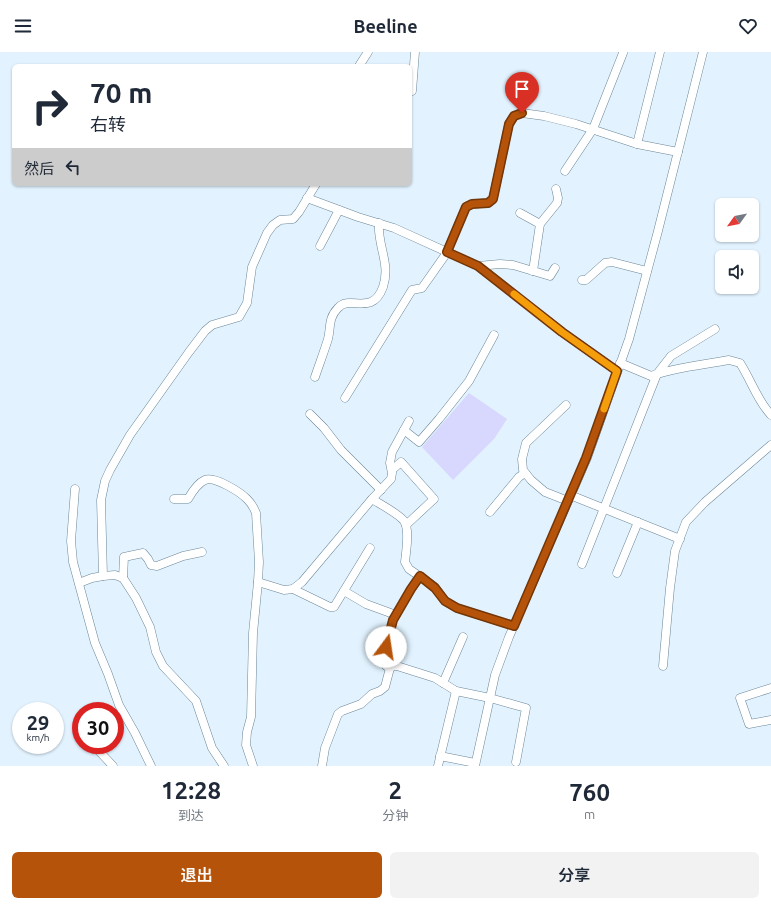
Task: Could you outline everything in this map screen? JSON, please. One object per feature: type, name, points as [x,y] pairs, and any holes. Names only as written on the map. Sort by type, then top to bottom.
[{"type":"street","points":[[360,64],[368,52]]},
{"type":"street","points":[[412,91],[415,52]]},
{"type":"street","points":[[637,144],[660,52]]},
{"type":"street","points":[[440,756],[475,764],[495,675],[514,626],[586,458],[629,339],[703,52]]},
{"type":"street","points":[[565,171],[593,129],[623,53]]},
{"type":"street","points":[[345,398],[412,290],[422,288],[447,252],[466,207],[472,204],[488,203],[493,199],[509,124],[514,116],[522,113],[544,116],[593,129],[637,144],[678,152]]},
{"type":"street","points":[[103,576],[101,500],[110,470],[130,435],[205,331],[212,325],[239,317],[247,304],[252,267],[267,234],[273,225],[280,220],[293,218],[300,212],[315,186]]},
{"type":"street","points":[[533,271],[540,224],[557,203],[558,198],[556,189]]},
{"type":"street","points":[[307,198],[394,228],[478,266],[562,332],[619,367],[651,376],[729,360],[740,363],[756,394],[765,409],[771,415]]},
{"type":"street","points":[[320,246],[339,210]]},
{"type":"street","points":[[520,213],[540,224]]},
{"type":"street","points":[[315,377],[328,338],[330,318],[338,307],[344,303],[369,304],[376,299],[383,287],[386,273],[386,262],[378,231],[379,223]]},
{"type":"street","points":[[582,280],[586,280],[605,263],[612,262],[647,271]]},
{"type":"street","points":[[478,266],[500,264],[513,265],[550,276],[555,268]]},
{"type":"street","points":[[582,564],[657,374],[664,363],[671,356],[715,329]]},
{"type":"street","points":[[404,430],[419,442],[469,381],[494,335]]},
{"type":"street","points":[[566,405],[526,443],[522,459],[523,470],[525,473],[545,492],[604,508],[680,539]]},
{"type":"street","points":[[310,414],[324,428],[341,450],[381,490]]},
{"type":"street","points":[[258,582],[284,590],[293,589],[302,582],[372,499],[392,480],[390,463],[392,452],[408,422]]},
{"type":"street","points":[[663,666],[675,551],[686,522],[705,502],[771,445]]},
{"type":"street","points":[[392,470],[401,462],[434,499],[406,526]]},
{"type":"street","points":[[490,512],[518,477],[525,473]]},
{"type":"street","points":[[174,499],[188,499],[204,480],[211,479],[222,482],[247,499],[254,507],[256,513],[259,562],[253,633],[251,717],[246,739],[246,745],[253,766]]},
{"type":"street","points":[[75,489],[71,541],[74,562],[95,643],[118,702]]},
{"type":"street","points":[[372,499],[403,520],[406,526],[404,562],[409,570],[420,576],[435,588],[445,601],[457,608],[514,626]]},
{"type":"street","points":[[617,573],[638,522]]},
{"type":"street","points":[[293,589],[330,607],[334,607],[370,548]]},
{"type":"street","points":[[202,552],[183,556],[157,566],[151,565],[143,553],[130,555],[124,557],[123,578],[136,598],[150,627],[156,652],[163,666],[196,702],[212,748],[224,766]]},
{"type":"street","points":[[79,584],[92,578],[103,576],[115,575],[123,578]]},
{"type":"street","points":[[390,668],[386,666],[383,660],[393,620],[420,576]]},
{"type":"street","points":[[344,591],[366,604],[396,615]]},
{"type":"street","points":[[443,683],[463,637]]},
{"type":"street","points":[[390,668],[398,666],[436,678],[456,691],[490,698],[526,708],[516,762]]},
{"type":"street","points":[[322,766],[325,748],[338,714],[361,704],[372,694],[385,687],[390,668]]},
{"type":"street","points":[[771,688],[740,698],[749,724],[771,720]]},
{"type":"street","points":[[438,766],[456,691]]},
{"type":"street","points":[[124,715],[135,733],[151,766]]},
{"type":"street","points":[[102,754],[113,766]]},
{"type":"street","points":[[244,766],[250,757]]},
{"type":"shaded area","points":[[469,393],[507,419],[494,439],[453,480],[422,447]]},
{"type":"slow traffic","points":[[514,294],[562,332],[617,371],[604,409]]},
{"type":"route","points":[[386,647],[393,620],[420,576],[435,588],[445,601],[457,608],[514,626],[586,458],[617,371],[562,332],[478,266],[447,252],[466,207],[472,204],[488,203],[493,199],[509,124],[514,116],[522,113]]}]
